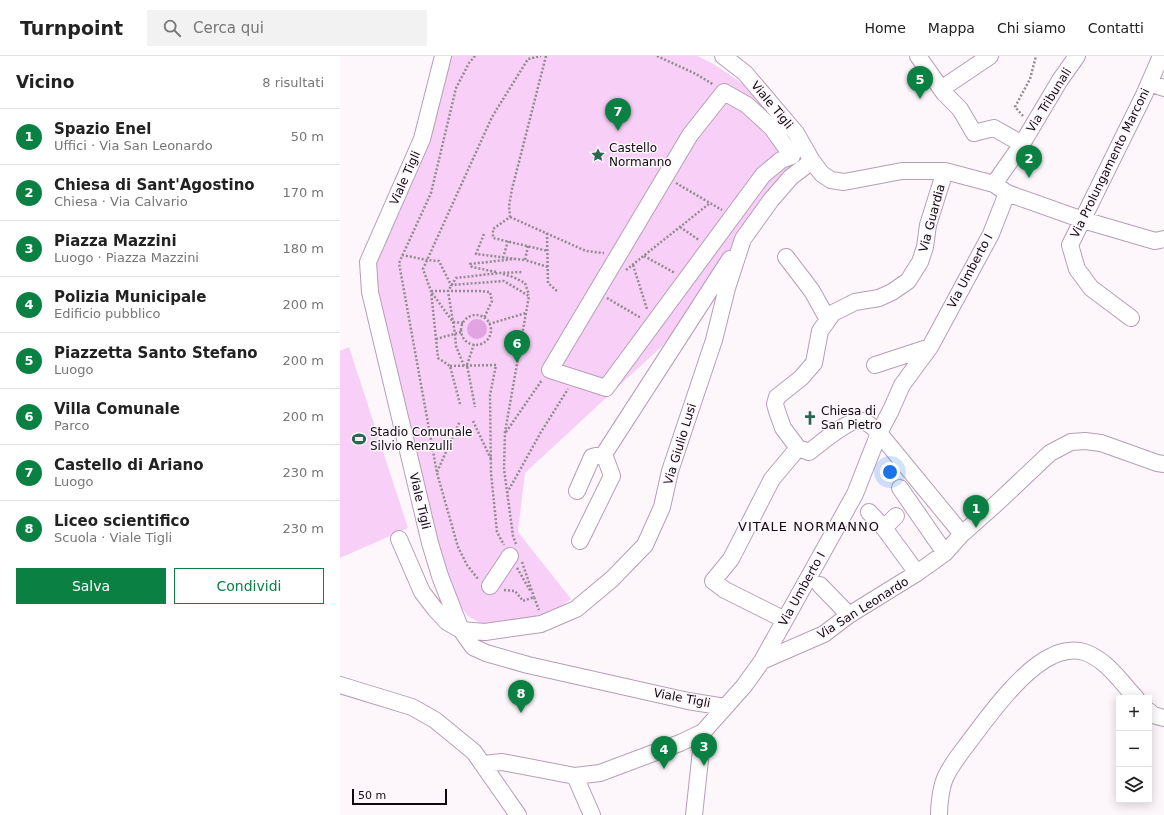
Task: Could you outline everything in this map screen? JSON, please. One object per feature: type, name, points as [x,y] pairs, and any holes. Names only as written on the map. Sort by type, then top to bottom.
[{"type":"street","name":"Viale Tigli","points":[[443,56],[422,139],[368,262],[370,292],[430,543],[440,576],[461,630],[473,646],[486,653],[521,663],[688,701],[725,707]]},
{"type":"street","name":"Viale Tigli","points":[[723,56],[746,74],[796,133],[812,161],[822,174],[831,180],[844,182],[902,171],[944,172],[1000,188],[1083,220],[1155,241],[1164,239]]},
{"type":"street","points":[[917,56],[941,89],[960,109],[974,133],[994,128],[1022,144]]},
{"type":"street","points":[[941,89],[990,56]]},
{"type":"street","name":"Via Tribunali","points":[[1000,188],[1022,144],[1060,80],[1077,56]]},
{"type":"street","name":"Via Prolungamento Marconi","points":[[1131,318],[1091,288],[1077,269],[1070,245],[1157,86],[1161,56]]},
{"type":"street","points":[[724,92],[747,105],[772,128],[792,156],[781,160],[763,175],[606,388],[550,370],[664,177],[690,135],[724,92]]},
{"type":"street","name":"Via Giulio Lusi","points":[[461,630],[485,632],[542,624],[576,609],[612,579],[645,545],[662,506],[670,471],[714,340],[727,288],[743,239],[776,194],[791,177],[812,161]]},
{"type":"street","name":"Via Guardia","points":[[798,448],[783,428],[775,404],[777,397],[801,378],[814,363],[820,332],[833,313],[855,302],[879,298],[892,292],[908,281],[920,262],[925,247],[928,225],[944,172]]},
{"type":"street","name":"Via Umberto I","points":[[762,661],[855,494],[879,433],[892,410],[902,386],[930,347],[991,234],[1000,188]]},
{"type":"street","points":[[577,491],[592,457],[604,454],[743,239]]},
{"type":"street","points":[[786,257],[812,291],[828,320]]},
{"type":"street","points":[[875,365],[930,347]]},
{"type":"street","points":[[785,620],[725,590],[713,581],[731,559],[772,479],[798,448],[809,452],[844,427],[856,421],[864,422],[879,433],[962,534]]},
{"type":"street","name":"Via San Leonardo","points":[[762,661],[824,634],[849,614],[917,573],[945,554],[962,534],[1050,453],[1071,442],[1085,441],[1101,443],[1157,463],[1164,464]]},
{"type":"street","points":[[580,541],[612,476],[604,454]]},
{"type":"street","points":[[900,488],[945,554]]},
{"type":"street","points":[[869,512],[884,528],[917,573]]},
{"type":"street","points":[[884,528],[896,516]]},
{"type":"street","points":[[399,540],[422,592],[447,622],[461,630]]},
{"type":"street","points":[[490,586],[516,554]]},
{"type":"street","points":[[820,585],[849,614]]},
{"type":"street","points":[[939,815],[939,805],[945,777],[961,753],[986,719],[1009,692],[1033,668],[1052,656],[1068,651],[1075,651],[1083,652],[1099,658],[1133,695]]},
{"type":"street","points":[[483,764],[502,762],[575,776],[600,773],[680,743],[703,732],[744,686],[762,661]]},
{"type":"street","points":[[340,685],[412,707],[435,720],[474,752],[518,815]]},
{"type":"street","points":[[1152,714],[1164,718]]},
{"type":"street","points":[[694,815],[703,732]]},
{"type":"street","points":[[575,776],[592,815]]},
{"type":"path","points":[[475,56],[469,63],[456,88],[431,193],[399,263],[437,473],[458,547],[467,565],[480,581],[496,589],[515,591],[523,601],[534,597]]},
{"type":"path","points":[[534,597],[516,554],[497,532],[491,460],[490,395],[496,365],[450,366],[438,358],[431,291],[423,269],[492,117],[528,59],[541,56]]},
{"type":"path","points":[[510,217],[509,206],[512,189],[546,56]]},
{"type":"path","points":[[657,56],[696,74],[724,92]]},
{"type":"path","points":[[1032,127],[1014,107],[1030,79],[1036,56]]},
{"type":"path","points":[[664,177],[733,216]]},
{"type":"path","points":[[621,274],[710,203]]},
{"type":"path","points":[[510,217],[586,251],[618,256]]},
{"type":"path","points":[[510,217],[493,229],[493,238],[548,251]]},
{"type":"path","points":[[680,227],[709,247]]},
{"type":"path","points":[[547,233],[548,282],[558,292]]},
{"type":"path","points":[[484,234],[476,254],[525,260],[548,268]]},
{"type":"path","points":[[502,258],[508,241]]},
{"type":"path","points":[[525,260],[528,246]]},
{"type":"path","points":[[402,255],[440,261],[451,285]]},
{"type":"path","points":[[644,256],[686,280]]},
{"type":"path","points":[[514,259],[470,264],[472,267],[513,277],[525,283],[529,296],[506,432],[504,469],[516,554],[539,611],[545,608]]},
{"type":"path","points":[[633,265],[652,325]]},
{"type":"path","points":[[475,407],[466,365],[456,346],[448,291],[456,278],[523,272]]},
{"type":"path","points":[[451,285],[504,281],[529,296]]},
{"type":"path","points":[[431,291],[490,292],[492,301],[484,318]]},
{"type":"path","points":[[431,291],[453,322],[463,323]]},
{"type":"path","points":[[593,297],[598,293],[652,325]]},
{"type":"path","points":[[489,324],[526,313]]},
{"type":"path","points":[[474,315],[484,318],[491,328],[488,338],[481,344],[474,344],[467,341],[462,332],[463,323],[469,317],[474,315]]},
{"type":"path","points":[[436,339],[462,332]]},
{"type":"path","points":[[466,365],[474,344]]},
{"type":"path","points":[[450,366],[460,404]]},
{"type":"path","points":[[506,432],[550,370]]},
{"type":"path","points":[[507,494],[541,432],[575,378]]},
{"type":"path","points":[[437,473],[460,421]]},
{"type":"path","points":[[473,421],[491,460]]},
{"type":"shaded area","points":[[445,56],[698,56],[715,65],[743,84],[776,119],[802,159],[766,198],[687,323],[525,473],[518,532],[571,599],[547,616],[482,624],[468,616],[460,606],[448,582],[368,264]]},
{"type":"shaded area","points":[[477,319],[484,322],[487,329],[484,336],[477,339],[470,336],[467,329],[470,322]]},
{"type":"shaded area","name":"Stadio Comunale Silvio Renzulli","points":[[349,347],[408,528],[340,558],[340,351]]},
{"type":"place","name":"Piazzetta Santo Stefano","points":[[920,99]]},
{"type":"place","name":"Castello di Ariano","points":[[618,131]]},
{"type":"place","name":"Castello Normanno","points":[[598,155]]},
{"type":"place","name":"Chiesa di Sant'Agostino","points":[[1029,178]]},
{"type":"place","name":"Villa Comunale","points":[[517,363]]},
{"type":"place","name":"Chiesa di San Pietro","points":[[810,418]]},
{"type":"place","name":"Stadio Comunale Silvio Renzulli","points":[[359,439]]},
{"type":"place","name":"Spazio Enel","points":[[976,528]]},
{"type":"place","name":"Liceo scientifico","points":[[521,713]]},
{"type":"place","name":"Piazza Mazzini","points":[[704,766]]},
{"type":"place","name":"Polizia Municipale","points":[[664,769]]},
{"type":"district","name":"VITALE NORMANNO","points":[[809,526]]}]
